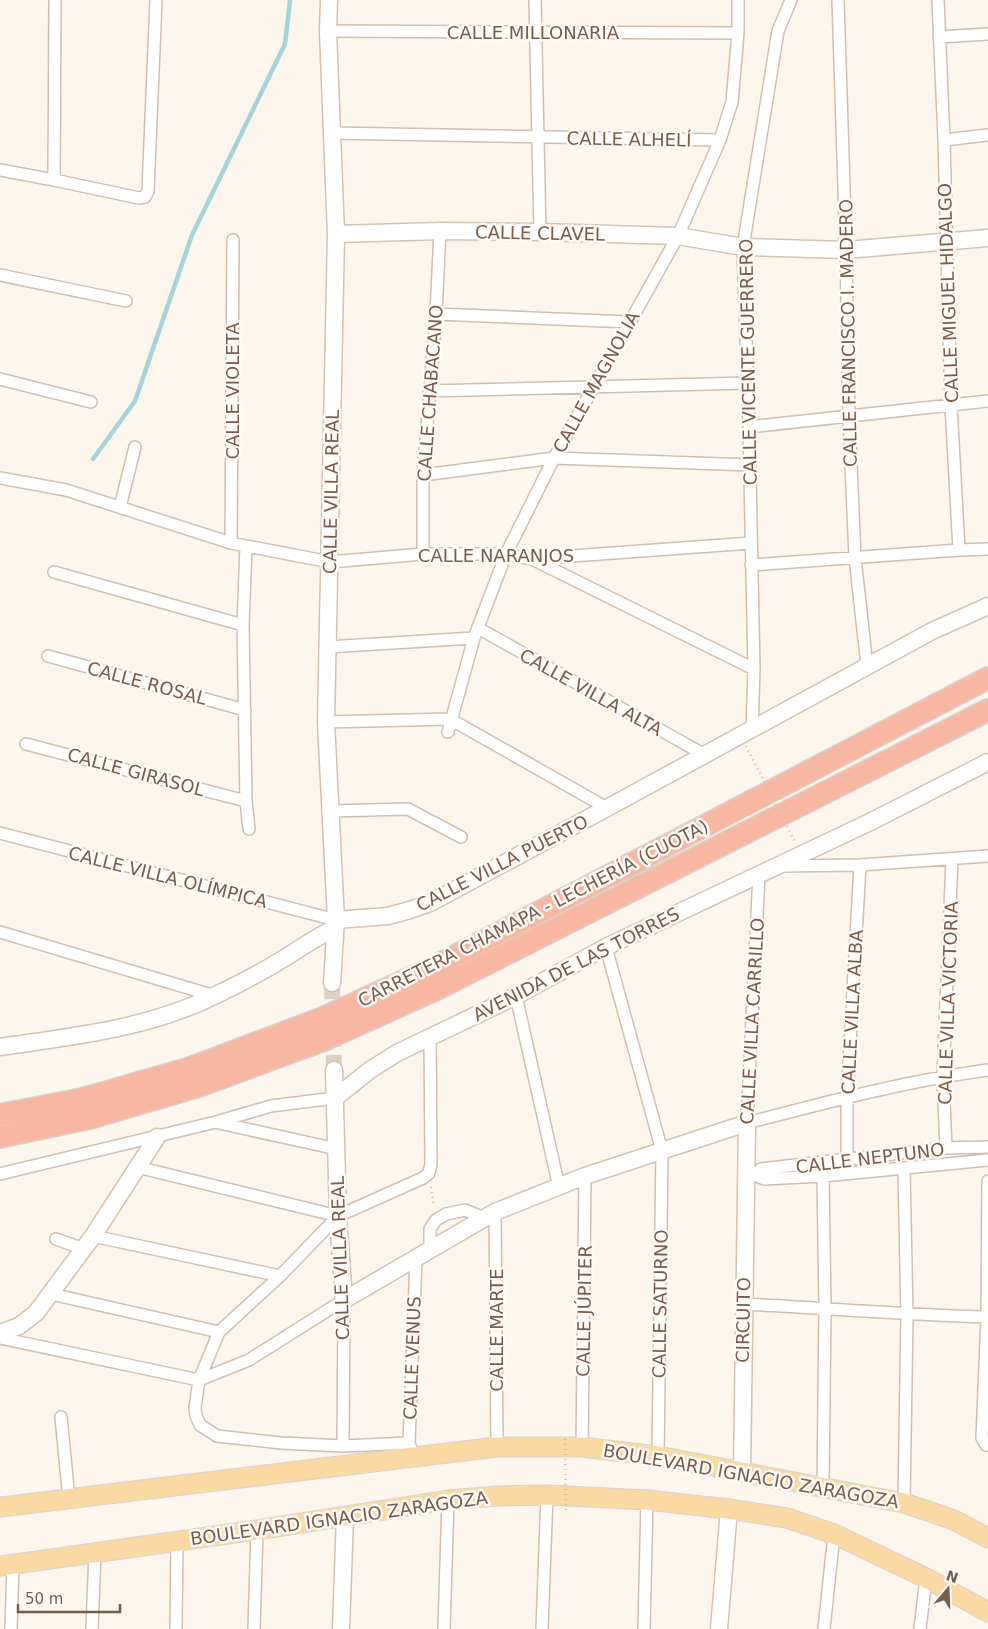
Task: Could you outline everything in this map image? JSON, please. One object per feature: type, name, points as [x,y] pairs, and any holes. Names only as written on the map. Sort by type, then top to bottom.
[{"type":"highway","name":"CARRETERA CHAMAPA - LECHERÍA (CUOTA)","points":[[0,1115],[82,1099],[190,1068],[331,1014],[428,970],[988,678]]},
{"type":"highway","name":"CARRETERA CHAMAPA - LECHERÍA (CUOTA)","points":[[0,1136],[90,1118],[199,1086],[324,1040],[439,988],[988,710]]},
{"type":"main road","name":"BOULEVARD IGNACIO ZARAGOZA","points":[[0,1507],[69,1499],[411,1450],[574,1443],[658,1456],[904,1504],[954,1520],[988,1538]]},
{"type":"main road","name":"BOULEVARD IGNACIO ZARAGOZA","points":[[6,1565],[257,1530],[448,1500],[497,1496],[547,1495],[647,1500],[730,1509],[786,1518],[834,1534],[926,1578],[988,1612]]},
{"type":"street","points":[[54,180],[55,0]]},
{"type":"street","points":[[0,170],[139,198],[146,197],[148,191],[156,0]]},
{"type":"street","name":"CALLE VILLA REAL","points":[[329,0],[328,31],[336,234],[326,722],[336,924],[332,983]]},
{"type":"street","points":[[535,0],[540,232]]},
{"type":"street","points":[[738,0],[738,33]]},
{"type":"street","name":"CALLE VICENTE GUERRERO","points":[[752,730],[754,670],[743,247],[778,30],[791,0]]},
{"type":"street","name":"CALLE FRANCISCO I. MADERO","points":[[838,0],[846,250],[848,417],[855,558],[867,666]]},
{"type":"street","name":"CALLE MIGUEL HIDALGO","points":[[938,0],[944,140],[951,405],[959,550]]},
{"type":"street","name":"CALLE MILLONARIA","points":[[328,31],[738,33]]},
{"type":"street","name":"CALLE MAGNOLIA","points":[[448,732],[476,633],[506,554],[554,458],[678,236],[720,140],[732,102],[738,33]]},
{"type":"street","points":[[939,37],[988,34]]},
{"type":"street","name":"CALLE ALHELÍ","points":[[332,133],[720,140]]},
{"type":"street","points":[[944,140],[988,135]]},
{"type":"street","name":"CALLE CLAVEL","points":[[336,234],[440,231],[678,236],[743,247],[846,250],[988,238]]},
{"type":"street","name":"CALLE CHABACANO","points":[[423,554],[423,475],[436,314],[440,231]]},
{"type":"street","name":"CALLE VIOLETA","points":[[231,542],[233,240]]},
{"type":"street","points":[[0,275],[126,302]]},
{"type":"street","points":[[436,314],[630,322]]},
{"type":"street","points":[[0,379],[91,402]]},
{"type":"street","points":[[429,391],[748,383]]},
{"type":"street","points":[[749,427],[988,401]]},
{"type":"street","points":[[120,507],[135,447]]},
{"type":"street","points":[[423,475],[554,458],[750,465]]},
{"type":"street","name":"CALLE NARANJOS","points":[[0,478],[66,490],[246,546],[330,562],[423,554],[506,554],[531,559],[751,543]]},
{"type":"street","points":[[246,546],[244,625],[248,829]]},
{"type":"street","points":[[751,565],[988,549]]},
{"type":"street","points":[[531,559],[754,670]]},
{"type":"street","points":[[54,572],[244,625]]},
{"type":"street","points":[[867,666],[932,631],[988,606]]},
{"type":"street","points":[[327,647],[476,633]]},
{"type":"street","name":"CALLE VILLA ALTA","points":[[476,633],[705,755]]},
{"type":"street","name":"CALLE ROSAL","points":[[48,656],[245,710]]},
{"type":"street","name":"CALLE VILLA PUERTO","points":[[336,924],[388,916],[430,903],[867,666]]},
{"type":"street","points":[[326,722],[450,720],[607,808]]},
{"type":"street","name":"CALLE GIRASOL","points":[[26,744],[246,801]]},
{"type":"street","name":"AVENIDA DE LAS TORRES","points":[[335,1098],[370,1070],[430,1036],[516,996],[606,947],[870,822],[988,762]]},
{"type":"street","points":[[330,811],[408,809],[461,836]]},
{"type":"street","name":"CALLE VILLA OLÍMPICA","points":[[0,833],[336,924]]},
{"type":"street","points":[[776,866],[860,865],[988,856]]},
{"type":"street","name":"CALLE VILLA VICTORIA","points":[[946,1148],[943,1076],[952,858]]},
{"type":"street","name":"CALLE VILLA ALBA","points":[[847,1160],[847,1097],[860,865]]},
{"type":"street","name":"CALLE VILLA CARRILLO","points":[[748,1174],[747,1123],[759,874]]},
{"type":"street","points":[[0,1047],[104,1032],[150,1021],[215,996],[283,959],[336,924]]},
{"type":"street","points":[[0,932],[215,996]]},
{"type":"street","name":"CALLE SATURNO","points":[[606,947],[662,1151],[658,1456]]},
{"type":"street","points":[[516,996],[559,1187]]},
{"type":"street","points":[[411,1450],[281,1443],[217,1436],[200,1425],[195,1408],[199,1380],[219,1332],[280,1276],[338,1216],[423,1178],[429,1173],[432,1164],[430,1036]]},
{"type":"street","name":"CALLE VILLA REAL","points":[[334,1070],[338,1216],[344,1300],[343,1446]]},
{"type":"street","points":[[0,1338],[199,1380],[249,1360],[344,1300],[490,1215],[585,1176],[747,1123],[847,1097],[943,1076],[988,1070]]},
{"type":"street","points":[[0,1174],[157,1137],[272,1106],[335,1098]]},
{"type":"street","points":[[216,1122],[336,1149]]},
{"type":"street","points":[[0,1333],[19,1326],[36,1313],[88,1242],[157,1137]]},
{"type":"street","name":"CALLE NEPTUNO","points":[[748,1174],[761,1169],[946,1148],[988,1147]]},
{"type":"street","name":"CALLE NEPTUNO","points":[[748,1174],[764,1179],[824,1176],[988,1160]]},
{"type":"street","points":[[137,1167],[338,1216]]},
{"type":"street","points":[[904,1169],[907,1315],[904,1504]]},
{"type":"street","name":"CIRCUITO","points":[[742,1472],[743,1304],[748,1174]]},
{"type":"street","name":"CALLE JÚPITER","points":[[574,1443],[585,1176]]},
{"type":"street","points":[[823,1487],[824,1176]]},
{"type":"street","points":[[987,1445],[982,1438],[987,1317],[988,1181]]},
{"type":"street","points":[[430,1250],[430,1228],[436,1220],[446,1214],[464,1210],[490,1215]]},
{"type":"street","name":"CALLE MARTE","points":[[490,1215],[497,1447]]},
{"type":"street","points":[[56,1239],[88,1242],[280,1276]]},
{"type":"street","name":"CALLE VENUS","points":[[411,1450],[416,1258]]},
{"type":"street","points":[[51,1294],[219,1332]]},
{"type":"street","points":[[743,1304],[907,1315],[987,1317]]},
{"type":"street","points":[[61,1417],[69,1499]]},
{"type":"street","points":[[542,1629],[547,1495]]},
{"type":"street","points":[[444,1629],[448,1500]]},
{"type":"street","points":[[644,1629],[647,1500]]},
{"type":"street","points":[[719,1629],[730,1509]]},
{"type":"street","points":[[341,1629],[345,1516]]},
{"type":"street","points":[[254,1629],[257,1530]]},
{"type":"street","points":[[824,1629],[834,1534]]},
{"type":"street","points":[[176,1629],[177,1540]]},
{"type":"street","points":[[92,1629],[95,1552]]},
{"type":"street","points":[[6,1565],[11,1629]]},
{"type":"street","points":[[920,1629],[926,1578]]},
{"type":"path","points":[[746,746],[795,842]]},
{"type":"path","points":[[429,1173],[436,1220]]},
{"type":"path","points":[[566,1512],[574,1443]]},
{"type":"waterway","points":[[93,459],[135,401],[192,235],[285,44],[290,0]]},
{"type":"tunnel","points":[[332,983],[334,1070]]}]
